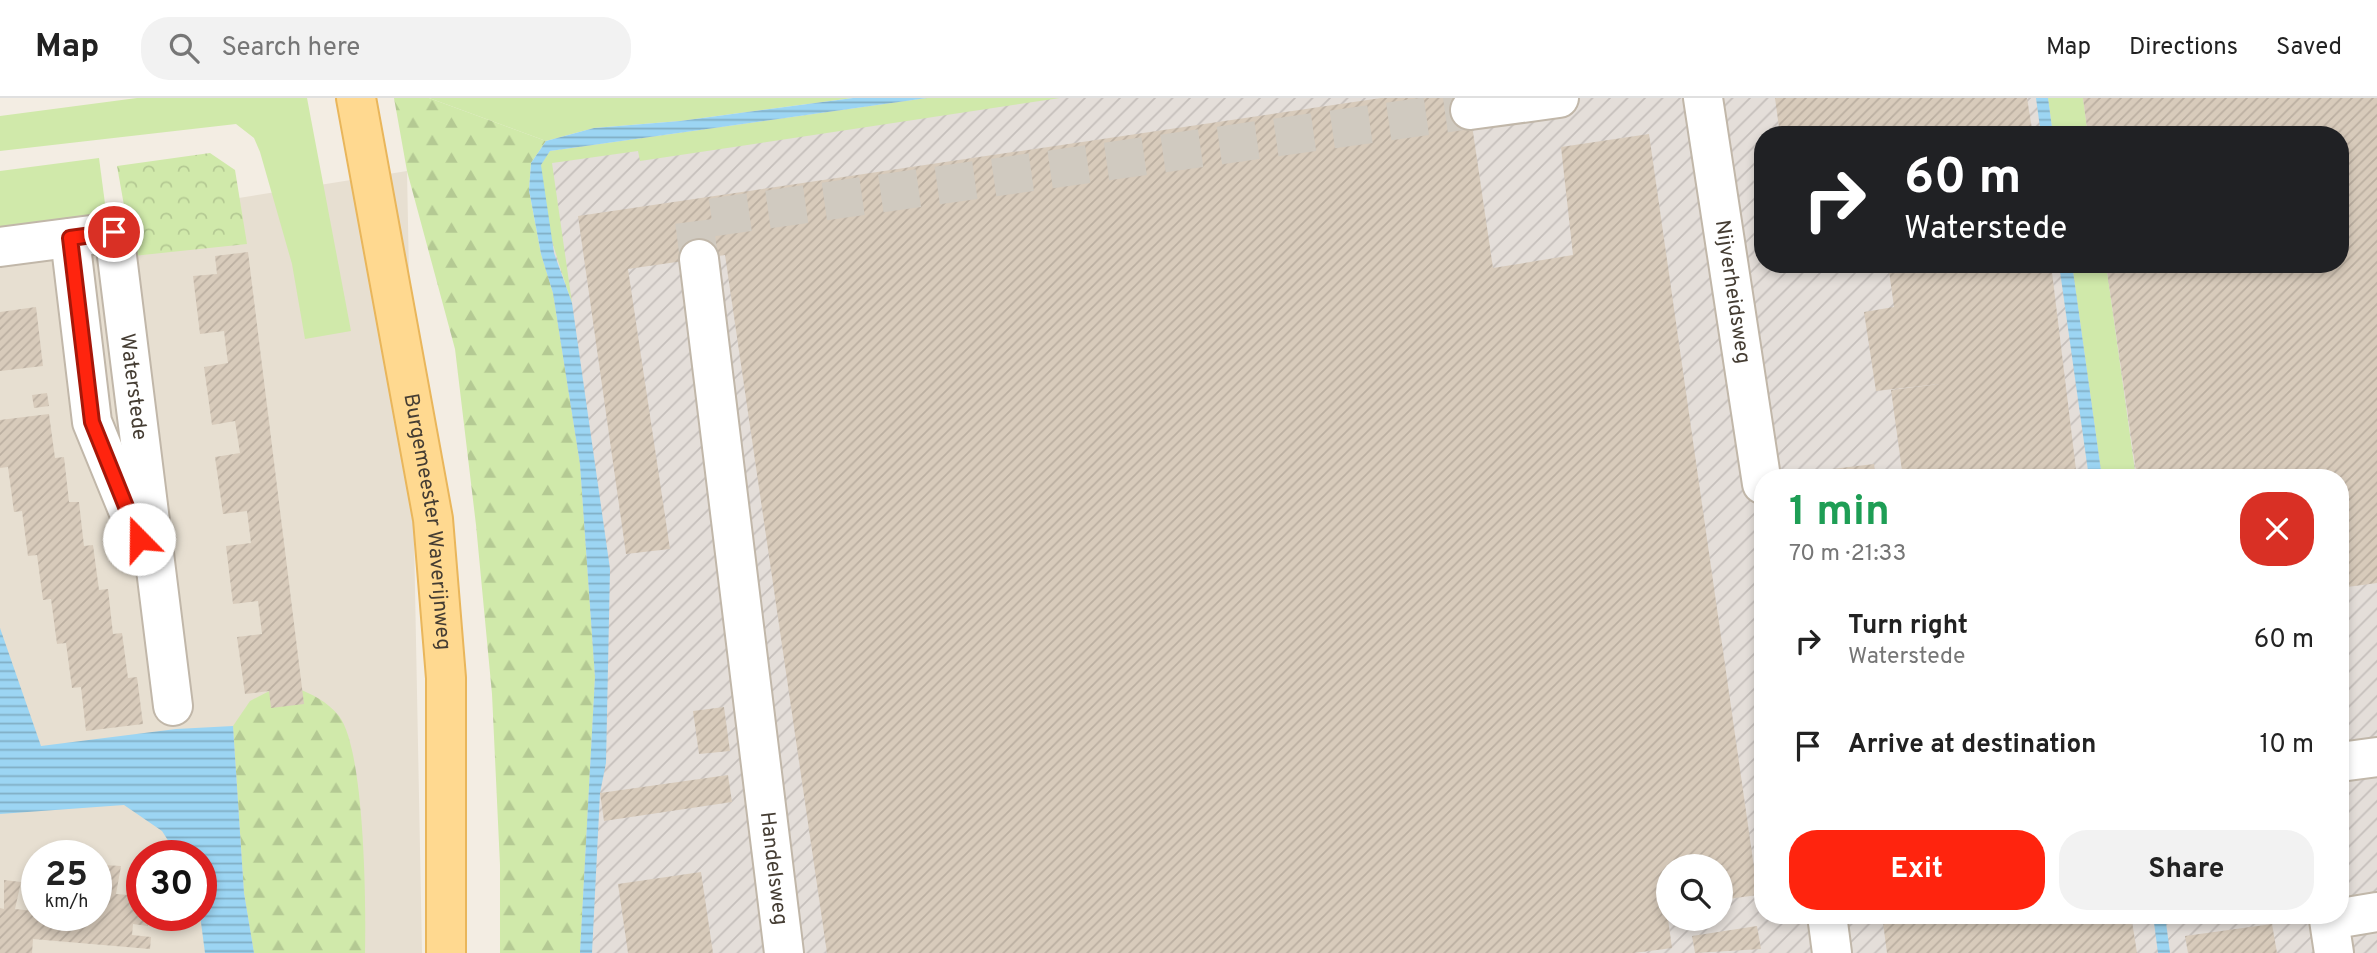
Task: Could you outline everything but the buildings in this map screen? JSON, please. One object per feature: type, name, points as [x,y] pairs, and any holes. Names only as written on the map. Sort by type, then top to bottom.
[{"type":"main road","name":"Burgemeester Waverijnweg","points":[[356,98],[433,519],[446,678],[446,953]]},
{"type":"street","points":[[1469,110],[1559,98]]},
{"type":"street","name":"Nijverheidsweg","points":[[1703,98],[1760,469]]},
{"type":"street","name":"Waterstede","points":[[0,247],[70,238],[92,422],[158,586],[173,706]]},
{"type":"street","name":"Handelsweg","points":[[699,259],[784,953]]},
{"type":"street","points":[[2349,761],[2377,757]]},
{"type":"street","points":[[2349,917],[2377,912]]},
{"type":"street","points":[[1828,924],[1832,953]]},
{"type":"street","points":[[2330,924],[2334,953]]},
{"type":"shaded area","points":[[927,98],[2377,98],[2377,953],[534,953],[546,877],[541,165],[550,151]]},
{"type":"shaded area","points":[[407,171],[422,953],[0,953],[0,233],[107,219]]},
{"type":"green space","points":[[137,98],[307,98],[351,331],[305,339],[292,264],[260,152],[254,138],[236,124],[0,151],[0,116]]},
{"type":"green space","points":[[394,98],[429,98],[546,141],[531,163],[529,190],[541,254],[553,293],[580,464],[595,677],[580,953],[500,953],[500,865],[492,694],[476,525],[455,349],[407,171]]},
{"type":"green space","points":[[429,98],[853,98],[680,121],[594,128],[546,141]]},
{"type":"green space","points":[[927,98],[1060,98],[640,161],[638,151],[552,163],[572,303],[550,233],[541,193],[541,165],[550,151]]},
{"type":"green space","points":[[2048,98],[2083,98],[2087,126],[2052,126]]},
{"type":"green space","points":[[210,153],[235,170],[247,244],[133,256],[117,166]]},
{"type":"green space","points":[[99,158],[107,219],[0,233],[0,171]]},
{"type":"green space","points":[[2073,273],[2107,273],[2135,469],[2101,469]]},
{"type":"green space","points":[[295,687],[329,706],[339,716],[348,734],[359,794],[362,830],[365,953],[254,953],[244,893],[233,726],[250,701],[273,689]]},
{"type":"water","points":[[853,98],[927,98],[550,151],[541,165],[554,253],[572,303],[610,569],[606,763],[600,793],[592,953],[580,953],[595,677],[580,464],[553,293],[541,254],[529,190],[531,163],[546,141],[594,128],[680,121]]},
{"type":"water","points":[[2036,98],[2048,98],[2052,126],[2040,126]]},
{"type":"water","points":[[2060,273],[2073,273],[2101,469],[2088,469]]},
{"type":"water","points":[[0,628],[41,746],[176,729],[233,726],[244,893],[254,953],[205,953],[202,931],[217,931],[217,840],[168,840],[162,831],[124,805],[0,814]]},
{"type":"water","points":[[2154,924],[2166,924],[2170,953],[2158,953]]},
{"type":"tunnel","points":[[699,259],[694,220],[1470,110]]},
{"type":"route","points":[[114,232],[70,238],[92,422],[139,539]]}]
